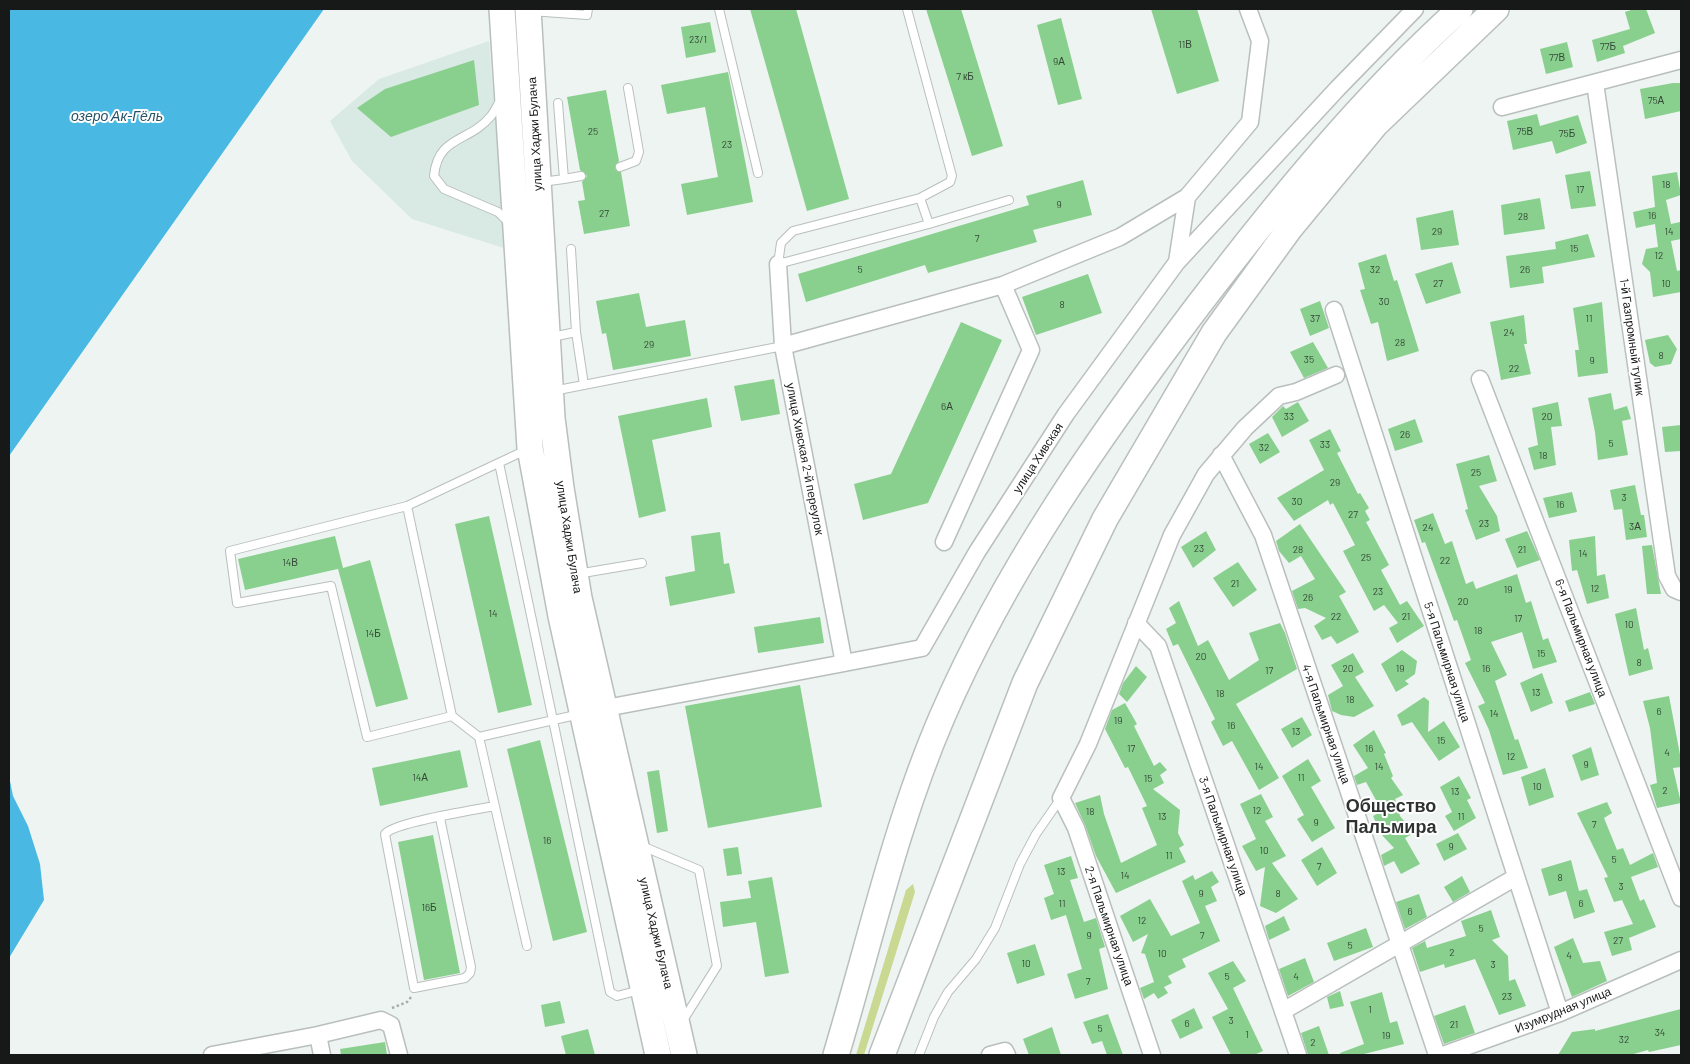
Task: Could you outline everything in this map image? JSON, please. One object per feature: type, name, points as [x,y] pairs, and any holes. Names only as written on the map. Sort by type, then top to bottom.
[{"type":"main road","name":"улица Хаджи Булача","points":[[502,9],[530,448],[560,616],[594,711],[635,844],[684,1055]]},
{"type":"main road","points":[[836,1055],[918,777],[971,653],[1037,534],[1140,384],[1268,214],[1351,119],[1460,9]]},
{"type":"main road","points":[[882,1055],[1024,683],[1105,519],[1204,350],[1290,228],[1374,125],[1496,9]]},
{"type":"main road","name":"улица Хаджи Булача","points":[[528,10],[547,338],[561,488],[594,711],[644,989],[658,1055]]},
{"type":"street","points":[[783,346],[1003,285],[1120,237],[1187,197],[1250,122],[1260,41],[1248,9]]},
{"type":"street","points":[[1177,262],[1338,88],[1416,9]]},
{"type":"street","points":[[1502,107],[1681,60]]},
{"type":"street","name":"1-й Газпромный тупик","points":[[1595,83],[1667,576],[1678,591]]},
{"type":"street","name":"улица Хивская","points":[[594,711],[842,658],[922,648],[977,552],[1066,414],[1177,262],[1187,197]]},
{"type":"street","name":"улица Хивская 2-й переулок","points":[[778,264],[783,346],[842,658]]},
{"type":"street","points":[[944,542],[1032,350],[1003,285]]},
{"type":"street","name":"5-я Пальмирная улица","points":[[1334,310],[1560,1013]]},
{"type":"street","points":[[1061,798],[1088,744],[1172,536],[1206,474],[1250,423],[1279,396],[1303,390],[1336,375]]},
{"type":"street","name":"6-я Пальмирная улица","points":[[1480,378],[1681,898]]},
{"type":"street","name":"4-я Пальмирная улица","points":[[1221,455],[1262,534],[1437,1055]]},
{"type":"street","name":"3-я Пальмирная улица","points":[[1136,623],[1158,646],[1298,1055]]},
{"type":"street","name":"2-я Пальмирная улица","points":[[1061,798],[1076,828],[1152,1055]]},
{"type":"street","points":[[1283,1011],[1516,877]]},
{"type":"street","name":"Изумрудная улица","points":[[1443,1055],[1560,1013],[1681,960]]},
{"type":"street","points":[[212,1055],[385,1020],[391,1025],[399,1055]]},
{"type":"street","points":[[318,1035],[322,1055]]},
{"type":"lane","points":[[528,10],[586,15],[588,9]]},
{"type":"lane","points":[[719,9],[758,173]]},
{"type":"lane","points":[[907,9],[952,176],[950,182],[920,198],[794,231],[781,243],[778,264],[929,224],[1009,200]]},
{"type":"lane","points":[[620,167],[636,161],[639,152],[628,88]]},
{"type":"lane","points":[[506,91],[491,116],[471,132],[445,147],[435,162],[434,176],[444,189],[498,212],[509,223],[516,236]]},
{"type":"lane","points":[[558,103],[564,179]]},
{"type":"lane","points":[[537,183],[581,176]]},
{"type":"lane","points":[[920,198],[929,224]]},
{"type":"lane","points":[[570,249],[576,332],[584,385]]},
{"type":"lane","points":[[547,338],[576,332]]},
{"type":"lane","points":[[551,391],[783,346]]},
{"type":"lane","points":[[452,716],[367,737],[331,586],[237,603],[230,551],[408,506],[530,448]]},
{"type":"lane","points":[[499,462],[610,992],[617,996],[644,989]]},
{"type":"lane","points":[[408,506],[452,716],[479,737],[527,946]]},
{"type":"lane","points":[[575,574],[642,563]]},
{"type":"lane","points":[[479,737],[594,711]]},
{"type":"lane","points":[[919,1055],[934,1017],[948,992],[976,959],[995,928],[1020,864],[1036,834],[1061,798]]},
{"type":"lane","points":[[440,818],[472,967],[470,973],[465,978],[414,988],[385,834],[392,828],[495,806]]},
{"type":"lane","points":[[635,844],[699,870],[717,966],[678,1029]]},
{"type":"path","points":[[385,1020],[387,1012],[412,998],[414,988]]},
{"type":"shaded area","points":[[489,41],[507,249],[412,219],[352,161],[330,121],[379,79]]},
{"type":"green space","points":[[913,884],[915,892],[864,1055],[856,1055],[906,890]]},
{"type":"water","name":"озеро Ак-Гёль","points":[[9,9],[324,9],[9,456]]},
{"type":"water","points":[[9,776],[13,796],[28,826],[40,864],[44,900],[9,958]]},
{"type":"building","points":[[750,9],[796,9],[849,199],[807,211]]},
{"type":"building","points":[[926,9],[961,9],[1003,146],[972,156]]},
{"type":"building","points":[[1151,9],[1197,9],[1219,81],[1177,94]]},
{"type":"building","points":[[1634,9],[1646,9],[1655,33],[1623,46],[1625,53],[1597,62],[1592,40],[1630,29],[1625,12]]},
{"type":"building","points":[[1061,18],[1082,99],[1058,105],[1037,25]]},
{"type":"building","points":[[710,22],[716,52],[686,58],[681,27]]},
{"type":"building","points":[[1567,42],[1573,67],[1546,74],[1540,49]]},
{"type":"building","points":[[474,60],[479,105],[391,137],[357,108],[385,89]]},
{"type":"building","points":[[728,72],[753,202],[687,215],[681,184],[718,177],[705,107],[667,114],[661,85]]},
{"type":"building","points":[[1681,83],[1681,111],[1645,119],[1640,89]]},
{"type":"building","points":[[606,90],[619,161],[615,168],[621,172],[630,226],[584,234],[578,201],[585,200],[582,182],[587,176],[580,170],[567,97]]},
{"type":"building","points":[[1537,114],[1540,126],[1578,115],[1587,143],[1556,154],[1552,141],[1513,150],[1507,121]]},
{"type":"building","points":[[1590,171],[1596,206],[1571,209],[1565,175]]},
{"type":"building","points":[[1677,172],[1681,195],[1666,200],[1671,224],[1680,222],[1681,239],[1671,241],[1677,271],[1681,270],[1681,292],[1653,297],[1650,272],[1642,264],[1646,249],[1658,247],[1655,224],[1636,228],[1633,212],[1655,207],[1652,176]]},
{"type":"building","points":[[1083,180],[1092,215],[1033,230],[1037,242],[928,273],[925,265],[806,302],[798,274],[1029,205],[1026,196]]},
{"type":"building","points":[[1540,198],[1545,229],[1504,235],[1501,205]]},
{"type":"building","points":[[1453,210],[1459,245],[1421,250],[1416,218]]},
{"type":"building","points":[[1588,234],[1595,257],[1542,267],[1544,283],[1510,288],[1506,256],[1556,249],[1555,242]]},
{"type":"building","points":[[1386,254],[1394,281],[1397,280],[1419,351],[1387,361],[1378,322],[1371,324],[1360,290],[1365,289],[1358,263]]},
{"type":"building","points":[[1452,262],[1461,293],[1426,304],[1415,274]]},
{"type":"building","points":[[1088,274],[1102,313],[1036,335],[1022,297]]},
{"type":"building","points":[[639,293],[646,327],[685,320],[691,356],[613,370],[606,333],[602,334],[596,301]]},
{"type":"building","points":[[1320,301],[1329,328],[1310,336],[1300,309]]},
{"type":"building","points":[[1602,302],[1608,373],[1578,377],[1575,350],[1579,350],[1573,308]]},
{"type":"building","points":[[1524,315],[1527,344],[1524,344],[1531,374],[1501,380],[1490,322]]},
{"type":"building","points":[[961,322],[1002,340],[928,503],[863,520],[854,484],[891,474]]},
{"type":"building","points":[[1668,335],[1677,349],[1671,364],[1655,367],[1650,363],[1645,340]]},
{"type":"building","points":[[1313,342],[1328,368],[1304,378],[1290,352]]},
{"type":"building","points":[[774,379],[780,414],[741,421],[734,386]]},
{"type":"building","points":[[1611,393],[1614,410],[1627,406],[1631,419],[1622,421],[1628,455],[1598,460],[1588,398]]},
{"type":"building","points":[[707,398],[712,427],[652,440],[666,511],[639,518],[618,416]]},
{"type":"building","points":[[1298,402],[1309,421],[1282,437],[1272,417],[1283,406],[1286,409]]},
{"type":"building","points":[[1558,402],[1562,426],[1551,427],[1556,465],[1534,470],[1528,448],[1538,445],[1532,408]]},
{"type":"building","points":[[1415,419],[1423,442],[1395,451],[1388,429]]},
{"type":"building","points":[[1681,425],[1681,451],[1665,452],[1662,427]]},
{"type":"building","points":[[1330,429],[1341,451],[1337,453],[1358,494],[1360,493],[1369,508],[1365,511],[1370,520],[1366,522],[1389,565],[1381,570],[1400,605],[1407,601],[1424,626],[1397,643],[1389,628],[1398,623],[1384,605],[1374,611],[1343,551],[1355,545],[1333,503],[1330,505],[1328,500],[1294,521],[1277,498],[1324,470],[1309,440]]},
{"type":"building","points":[[1268,433],[1280,452],[1260,464],[1249,444]]},
{"type":"building","points":[[1489,455],[1497,481],[1479,486],[1497,516],[1500,531],[1476,540],[1465,510],[1468,509],[1456,464]]},
{"type":"building","points":[[1635,485],[1641,515],[1644,515],[1647,537],[1626,540],[1622,509],[1614,510],[1610,490]]},
{"type":"building","points":[[1572,492],[1577,512],[1549,518],[1543,498]]},
{"type":"building","points":[[1433,513],[1445,544],[1452,541],[1466,584],[1473,581],[1476,589],[1517,574],[1526,603],[1531,601],[1543,640],[1548,638],[1557,662],[1533,669],[1522,632],[1491,642],[1507,675],[1495,681],[1515,740],[1518,739],[1528,768],[1503,775],[1489,730],[1478,706],[1485,703],[1465,663],[1471,660],[1457,620],[1454,621],[1425,542],[1422,543],[1414,520]]},
{"type":"building","points":[[489,516],[532,705],[498,713],[455,524]]},
{"type":"building","points":[[1300,524],[1346,592],[1339,596],[1359,632],[1337,644],[1331,636],[1322,640],[1314,626],[1326,618],[1305,608],[1298,609],[1292,591],[1315,579],[1301,556],[1289,563],[1279,551],[1276,541]]},
{"type":"building","points":[[1206,531],[1216,550],[1193,568],[1181,547]]},
{"type":"building","points":[[1527,531],[1540,560],[1517,568],[1505,539]]},
{"type":"building","points":[[720,532],[724,564],[729,563],[735,593],[670,606],[665,577],[695,571],[691,536]]},
{"type":"building","points":[[335,536],[343,568],[370,560],[408,699],[376,707],[338,569],[342,568],[245,590],[238,559]]},
{"type":"building","points":[[1595,536],[1597,576],[1605,574],[1609,598],[1587,604],[1577,570],[1572,571],[1569,540]]},
{"type":"building","points":[[1652,545],[1661,594],[1647,594],[1642,546]]},
{"type":"building","points":[[1238,562],[1257,590],[1233,607],[1213,578]]},
{"type":"building","points":[[1179,601],[1198,646],[1208,640],[1229,680],[1259,660],[1249,633],[1280,623],[1285,633],[1297,669],[1236,704],[1279,778],[1259,790],[1232,741],[1223,746],[1211,722],[1215,719],[1178,644],[1173,646],[1166,629],[1176,623],[1169,608]]},
{"type":"building","points":[[1636,608],[1644,650],[1648,648],[1653,669],[1629,676],[1615,614]]},
{"type":"building","points":[[820,617],[824,643],[758,653],[754,627]]},
{"type":"building","points":[[1402,650],[1417,661],[1415,674],[1405,681],[1409,684],[1396,692],[1381,664]]},
{"type":"building","points":[[1353,653],[1364,672],[1355,677],[1374,706],[1354,717],[1332,711],[1328,695],[1343,686],[1331,665]]},
{"type":"building","points":[[1136,666],[1147,677],[1127,702],[1119,694],[1123,683]]},
{"type":"building","points":[[1542,673],[1553,703],[1531,712],[1520,683]]},
{"type":"building","points":[[800,685],[822,807],[708,828],[685,706]]},
{"type":"building","points":[[1590,692],[1595,704],[1569,712],[1565,701]]},
{"type":"building","points":[[1669,696],[1681,760],[1681,767],[1673,768],[1681,803],[1657,808],[1650,785],[1657,783],[1650,728],[1643,701]]},
{"type":"building","points":[[1424,697],[1429,701],[1428,732],[1444,721],[1460,747],[1439,761],[1412,722],[1402,726],[1397,715]]},
{"type":"building","points":[[1125,703],[1137,724],[1134,726],[1154,766],[1160,762],[1167,770],[1160,775],[1164,783],[1153,789],[1180,810],[1178,833],[1184,845],[1179,848],[1186,862],[1116,893],[1096,856],[1075,803],[1100,795],[1104,814],[1121,863],[1157,845],[1142,808],[1147,806],[1128,767],[1125,768],[1105,729],[1112,710]]},
{"type":"building","points":[[1302,717],[1312,735],[1292,748],[1281,729]]},
{"type":"building","points":[[1374,730],[1386,753],[1384,754],[1393,776],[1391,778],[1403,795],[1395,799],[1400,816],[1414,833],[1405,838],[1420,864],[1401,874],[1394,861],[1384,866],[1381,855],[1394,848],[1381,834],[1373,816],[1382,811],[1366,782],[1357,785],[1354,776],[1368,768],[1353,745]]},
{"type":"building","points":[[540,740],[587,932],[553,941],[507,749]]},
{"type":"building","points":[[1591,747],[1599,775],[1581,781],[1572,755]]},
{"type":"building","points":[[460,750],[468,787],[380,806],[372,768]]},
{"type":"building","points":[[1308,759],[1321,781],[1311,787],[1335,828],[1312,842],[1297,819],[1304,815],[1282,776]]},
{"type":"building","points":[[1545,768],[1554,797],[1529,806],[1521,777]]},
{"type":"building","points":[[659,770],[668,831],[657,833],[647,772]]},
{"type":"building","points":[[1459,776],[1471,798],[1467,800],[1476,818],[1454,831],[1445,816],[1452,812],[1440,787]]},
{"type":"building","points":[[1261,794],[1273,817],[1265,821],[1286,856],[1272,863],[1298,899],[1276,913],[1260,906],[1265,867],[1256,871],[1242,846],[1256,839],[1240,804]]},
{"type":"building","points":[[1607,802],[1612,813],[1604,818],[1617,850],[1623,848],[1630,865],[1653,853],[1658,867],[1631,877],[1640,901],[1644,899],[1656,927],[1629,938],[1632,950],[1612,956],[1604,932],[1633,924],[1622,900],[1614,902],[1604,878],[1608,877],[1577,813]]},
{"type":"building","points":[[1458,833],[1467,849],[1444,861],[1436,844]]},
{"type":"building","points":[[433,835],[460,973],[424,980],[398,842]]},
{"type":"building","points":[[738,847],[742,874],[727,876],[723,849]]},
{"type":"building","points":[[1322,847],[1337,873],[1317,886],[1301,860]]},
{"type":"building","points":[[1071,856],[1078,878],[1070,880],[1084,922],[1096,918],[1105,947],[1099,949],[1108,989],[1075,999],[1067,974],[1082,969],[1066,915],[1051,920],[1044,898],[1054,894],[1044,865]]},
{"type":"building","points":[[1571,860],[1579,891],[1587,889],[1595,912],[1574,919],[1566,891],[1549,896],[1541,869]]},
{"type":"building","points":[[1212,871],[1219,882],[1211,887],[1217,901],[1205,906],[1220,941],[1182,959],[1186,967],[1168,976],[1172,983],[1164,987],[1168,993],[1158,999],[1154,993],[1144,999],[1140,988],[1154,982],[1145,954],[1141,953],[1148,934],[1133,942],[1120,916],[1150,899],[1171,936],[1200,923],[1182,881],[1193,875],[1195,880]]},
{"type":"building","points":[[1462,876],[1470,892],[1453,902],[1444,887]]},
{"type":"building","points":[[772,877],[789,973],[765,977],[756,922],[723,927],[720,902],[751,898],[748,881]]},
{"type":"building","points":[[1419,894],[1427,917],[1405,929],[1396,902]]},
{"type":"building","points":[[1491,910],[1500,937],[1492,940],[1508,956],[1509,981],[1515,979],[1526,1006],[1499,1015],[1475,959],[1445,968],[1444,964],[1420,972],[1412,948],[1425,941],[1427,948],[1466,936],[1461,921]]},
{"type":"building","points":[[1284,916],[1290,930],[1269,940],[1265,926]]},
{"type":"building","points":[[1366,928],[1373,947],[1334,961],[1327,943]]},
{"type":"building","points":[[1573,938],[1583,963],[1600,961],[1607,981],[1572,997],[1554,947]]},
{"type":"building","points":[[1035,944],[1045,975],[1017,984],[1007,953]]},
{"type":"building","points":[[1305,958],[1314,982],[1288,996],[1279,969]]},
{"type":"building","points":[[1233,961],[1246,981],[1233,988],[1263,1051],[1254,1055],[1231,1055],[1212,1017],[1228,1009],[1208,973]]},
{"type":"building","points":[[1340,991],[1344,1006],[1330,1009],[1327,997]]},
{"type":"building","points":[[1382,992],[1390,1023],[1397,1021],[1404,1044],[1360,1055],[1341,1055],[1340,1053],[1364,1044],[1350,1002]]},
{"type":"building","points":[[560,1001],[565,1023],[545,1027],[541,1005]]},
{"type":"building","points":[[1465,1005],[1475,1033],[1444,1044],[1434,1016]]},
{"type":"building","points":[[1194,1008],[1203,1028],[1180,1039],[1171,1020]]},
{"type":"building","points":[[1681,1009],[1681,1045],[1630,1055],[1558,1055],[1572,1032],[1595,1029],[1595,1031]]},
{"type":"building","points":[[1108,1014],[1123,1055],[1107,1055],[1102,1041],[1092,1044],[1083,1022]]},
{"type":"building","points":[[1319,1026],[1329,1055],[1308,1055],[1301,1033]]},
{"type":"building","points":[[1052,1027],[1061,1055],[1029,1055],[1023,1039]]},
{"type":"building","points":[[588,1029],[595,1055],[566,1055],[561,1036]]},
{"type":"building","points":[[385,1042],[387,1055],[341,1055],[340,1049]]},
{"type":"district","name":"Общество Пальмира","points":[[1391,816]]}]
